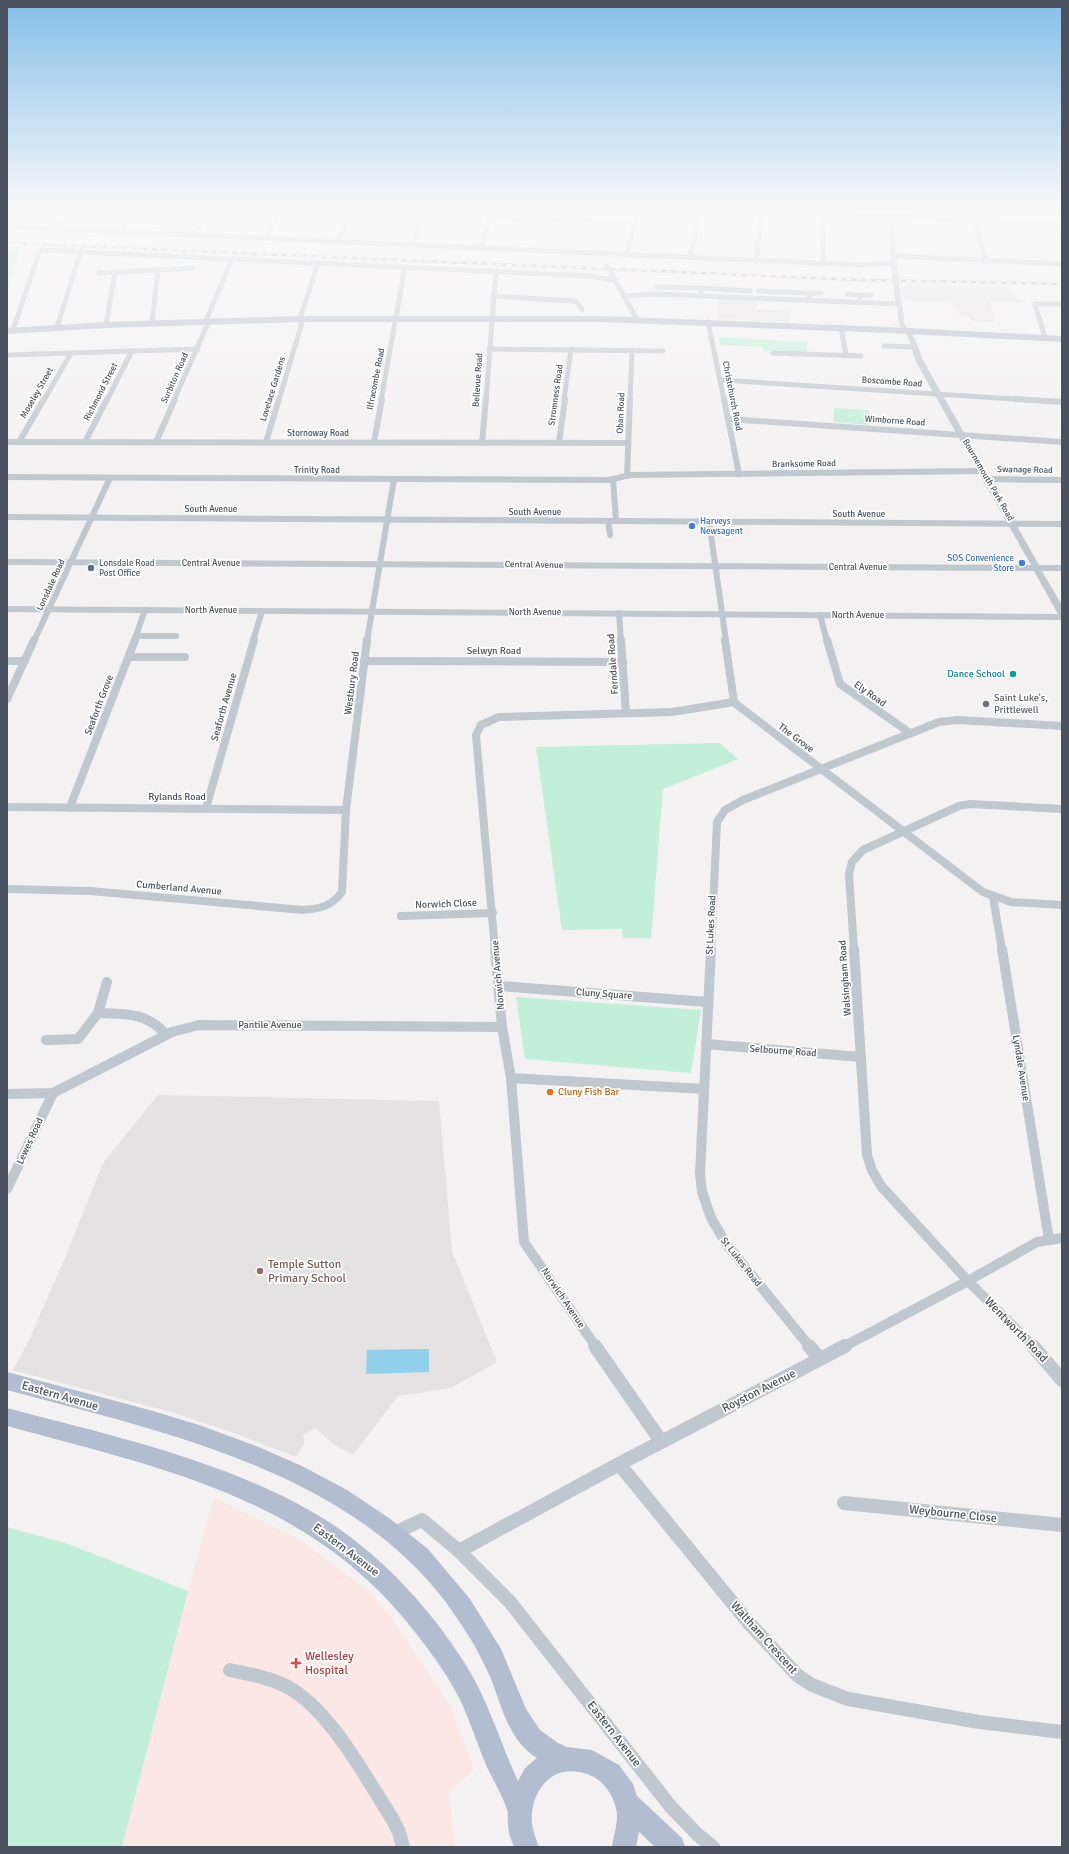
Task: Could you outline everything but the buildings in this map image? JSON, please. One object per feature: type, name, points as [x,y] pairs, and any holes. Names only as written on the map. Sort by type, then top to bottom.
[{"type":"main road","points":[[10,331],[57,327],[152,323],[302,319],[637,319],[841,327],[1062,339]]},
{"type":"main road","name":"Eastern Avenue","points":[[7,1381],[169,1426],[263,1458],[354,1505],[396,1536],[424,1560],[466,1612],[494,1657],[519,1722],[529,1736],[541,1747],[567,1758],[593,1762],[606,1769],[617,1779],[629,1805],[631,1821],[629,1834],[624,1847]]},
{"type":"main road","name":"Eastern Avenue","points":[[7,1417],[134,1453],[230,1485],[305,1520],[343,1545],[383,1578],[413,1610],[441,1648],[469,1693],[490,1747],[519,1810]]},
{"type":"main road","name":"Eastern Avenue","points":[[527,1847],[522,1837],[519,1821],[519,1810],[524,1793],[537,1773],[548,1765],[567,1758]]},
{"type":"main road","name":"Eastern Avenue","points":[[629,1805],[673,1847]]},
{"type":"street","points":[[10,331],[22,298]]},
{"type":"street","points":[[57,327],[66,298]]},
{"type":"street","points":[[106,325],[111,298]]},
{"type":"street","points":[[152,323],[155,298]]},
{"type":"street","name":"Surbiton Road","points":[[156,442],[198,348],[217,298]]},
{"type":"street","name":"Lovelace Gardens","points":[[266,442],[308,298]]},
{"type":"street","name":"Ilfracombe Road","points":[[374,442],[400,298]]},
{"type":"street","name":"Bellevue Road","points":[[482,442],[493,298]]},
{"type":"street","points":[[518,298],[574,301],[577,302],[582,310]]},
{"type":"street","points":[[625,298],[637,319]]},
{"type":"street","points":[[742,298],[860,302],[898,301]]},
{"type":"street","points":[[859,298],[860,302]]},
{"type":"street","name":"Bournemouth Park Road","points":[[898,298],[902,324],[911,337],[920,362],[1062,613]]},
{"type":"street","points":[[1045,338],[1035,304],[1062,304]]},
{"type":"street","name":"Christchurch Road","points":[[708,322],[739,474]]},
{"type":"street","points":[[841,327],[846,355]]},
{"type":"street","points":[[884,346],[915,347]]},
{"type":"street","points":[[8,356],[198,348]]},
{"type":"street","points":[[489,349],[663,351]]},
{"type":"street","name":"Stromness Road","points":[[558,442],[571,350]]},
{"type":"street","name":"Oban Road","points":[[627,476],[632,350]]},
{"type":"street","name":"Richmond Street","points":[[85,442],[132,351]]},
{"type":"street","points":[[773,352],[861,356]]},
{"type":"street","name":"Moseley Street","points":[[19,442],[71,353]]},
{"type":"street","name":"Boscombe Road","points":[[720,380],[1062,402]]},
{"type":"street","name":"Wimborne Road","points":[[728,419],[1062,442]]},
{"type":"street","name":"Stornoway Road","points":[[7,442],[628,443]]},
{"type":"street","name":"Branksome Road","points":[[627,476],[982,471]]},
{"type":"street","name":"Trinity Road","points":[[7,477],[612,479],[627,476]]},
{"type":"street","name":"Lonsdale Road","points":[[7,699],[110,478]]},
{"type":"street","name":"Swanage Road","points":[[987,478],[1062,480]]},
{"type":"street","name":"Westbury Road","points":[[342,892],[346,810],[364,661],[394,479]]},
{"type":"street","points":[[612,479],[616,521]]},
{"type":"street","name":"South Avenue","points":[[7,517],[1062,524]]},
{"type":"street","points":[[608,521],[610,536]]},
{"type":"street","points":[[708,521],[734,702]]},
{"type":"street","name":"Central Avenue","points":[[7,562],[1062,568]]},
{"type":"street","name":"North Avenue","points":[[7,609],[1062,617]]},
{"type":"street","name":"Seaforth Grove","points":[[70,807],[129,657],[145,610]]},
{"type":"street","name":"Seaforth Avenue","points":[[206,808],[262,611]]},
{"type":"street","name":"Ferndale Road","points":[[619,613],[626,714]]},
{"type":"street","name":"Ely Road","points":[[820,615],[836,678],[840,684],[910,733]]},
{"type":"street","points":[[136,636],[176,636]]},
{"type":"street","points":[[129,657],[185,657]]},
{"type":"street","points":[[7,662],[25,661]]},
{"type":"street","name":"Selwyn Road","points":[[364,661],[623,662]]},
{"type":"street","name":"Norwich Avenue","points":[[661,1441],[524,1242],[510,1078],[502,1027],[500,986],[476,735],[477,728],[482,723],[498,717],[683,711],[734,702]]},
{"type":"street","name":"The Grove","points":[[734,702],[983,892],[1007,901],[1062,905]]},
{"type":"street","name":"St Lukes Road","points":[[820,1359],[727,1245],[711,1218],[702,1192],[700,1174],[717,822],[725,810],[734,804],[939,722],[951,720],[1062,726]]},
{"type":"street","name":"Walsingham Road","points":[[968,1281],[882,1186],[872,1170],[867,1155],[850,867],[854,857],[859,851],[959,806],[970,804],[1062,809]]},
{"type":"street","name":"Rylands Road","points":[[7,807],[346,810]]},
{"type":"street","name":"Cumberland Avenue","points":[[7,889],[90,891],[303,910],[311,910],[329,906],[339,898],[342,892]]},
{"type":"street","name":"Lyndale Avenue","points":[[993,897],[1049,1240]]},
{"type":"street","name":"Norwich Close","points":[[401,916],[493,913]]},
{"type":"street","points":[[46,1040],[76,1040],[98,1013],[107,982]]},
{"type":"street","name":"Cluny Square","points":[[500,986],[708,1002]]},
{"type":"street","points":[[98,1013],[126,1014],[145,1017],[154,1022],[166,1035]]},
{"type":"street","name":"Pantile Avenue","points":[[53,1093],[166,1035],[187,1027],[198,1025],[502,1027]]},
{"type":"street","name":"Selbourne Road","points":[[706,1044],[861,1057]]},
{"type":"street","points":[[510,1078],[704,1089]]},
{"type":"street","points":[[7,1094],[53,1093]]},
{"type":"street","name":"Lewes Road","points":[[7,1189],[53,1093]]},
{"type":"street","name":"Royston Avenue","points":[[459,1551],[661,1441],[968,1281],[1037,1242],[1062,1238]]},
{"type":"street","name":"Wentworth Road","points":[[968,1281],[1026,1337],[1062,1380]]},
{"type":"street","name":"Waltham Crescent","points":[[618,1464],[749,1623],[797,1675],[812,1685],[848,1699],[979,1722],[1062,1732]]},
{"type":"street","name":"Weybourne Close","points":[[844,1503],[1062,1525]]},
{"type":"street","name":"Eastern Avenue","points":[[396,1536],[403,1529],[422,1520],[459,1551],[510,1602],[671,1807],[698,1835],[713,1847]]},
{"type":"street","points":[[230,1670],[259,1676],[286,1686],[329,1722],[393,1820],[399,1832],[403,1847]]},
{"type":"shaded area","points":[[904,298],[1016,298],[1025,300],[1026,303],[990,301],[994,322],[973,321],[967,316],[959,315],[958,308],[951,303],[904,300]]},
{"type":"shaded area","points":[[719,299],[758,300],[757,309],[789,311],[789,322],[717,319]]},
{"type":"shaded area","name":"Temple Sutton Primary School","points":[[158,1095],[439,1101],[452,1251],[497,1362],[451,1388],[398,1396],[353,1455],[335,1445],[315,1428],[303,1435],[304,1444],[296,1457],[234,1433],[171,1412],[13,1370],[28,1342],[64,1260],[103,1163]]},
{"type":"shaded area","name":"Wellesley Hospital","points":[[214,1498],[299,1539],[371,1593],[392,1619],[451,1707],[474,1770],[449,1792],[455,1847],[122,1847],[188,1591]]},
{"type":"green space","points":[[719,337],[807,342],[807,352],[764,351],[762,347],[720,345]]},
{"type":"green space","points":[[834,408],[869,410],[869,425],[833,422]]},
{"type":"green space","points":[[719,743],[738,759],[663,789],[651,938],[623,938],[622,929],[562,930],[536,747]]},
{"type":"green space","points":[[516,997],[701,1010],[691,1073],[525,1059]]},
{"type":"green space","points":[[7,1527],[68,1544],[188,1591],[122,1847],[7,1847]]},
{"type":"water","points":[[429,1349],[429,1372],[366,1374],[367,1350]]},
{"type":"place","name":"Harveys Newsagent","points":[[692,526]]},
{"type":"place","name":"SOS Convenience Store","points":[[1022,563]]},
{"type":"place","name":"Lonsdale Road Post Office","points":[[91,568]]},
{"type":"place","name":"Dance School","points":[[1013,674]]},
{"type":"place","name":"Saint Luke's, Prittlewell","points":[[986,704]]},
{"type":"place","name":"Cluny Fish Bar","points":[[550,1092]]},
{"type":"place","name":"Temple Sutton Primary School","points":[[260,1271]]},
{"type":"place","name":"Wellesley Hospital","points":[[296,1663]]}]
